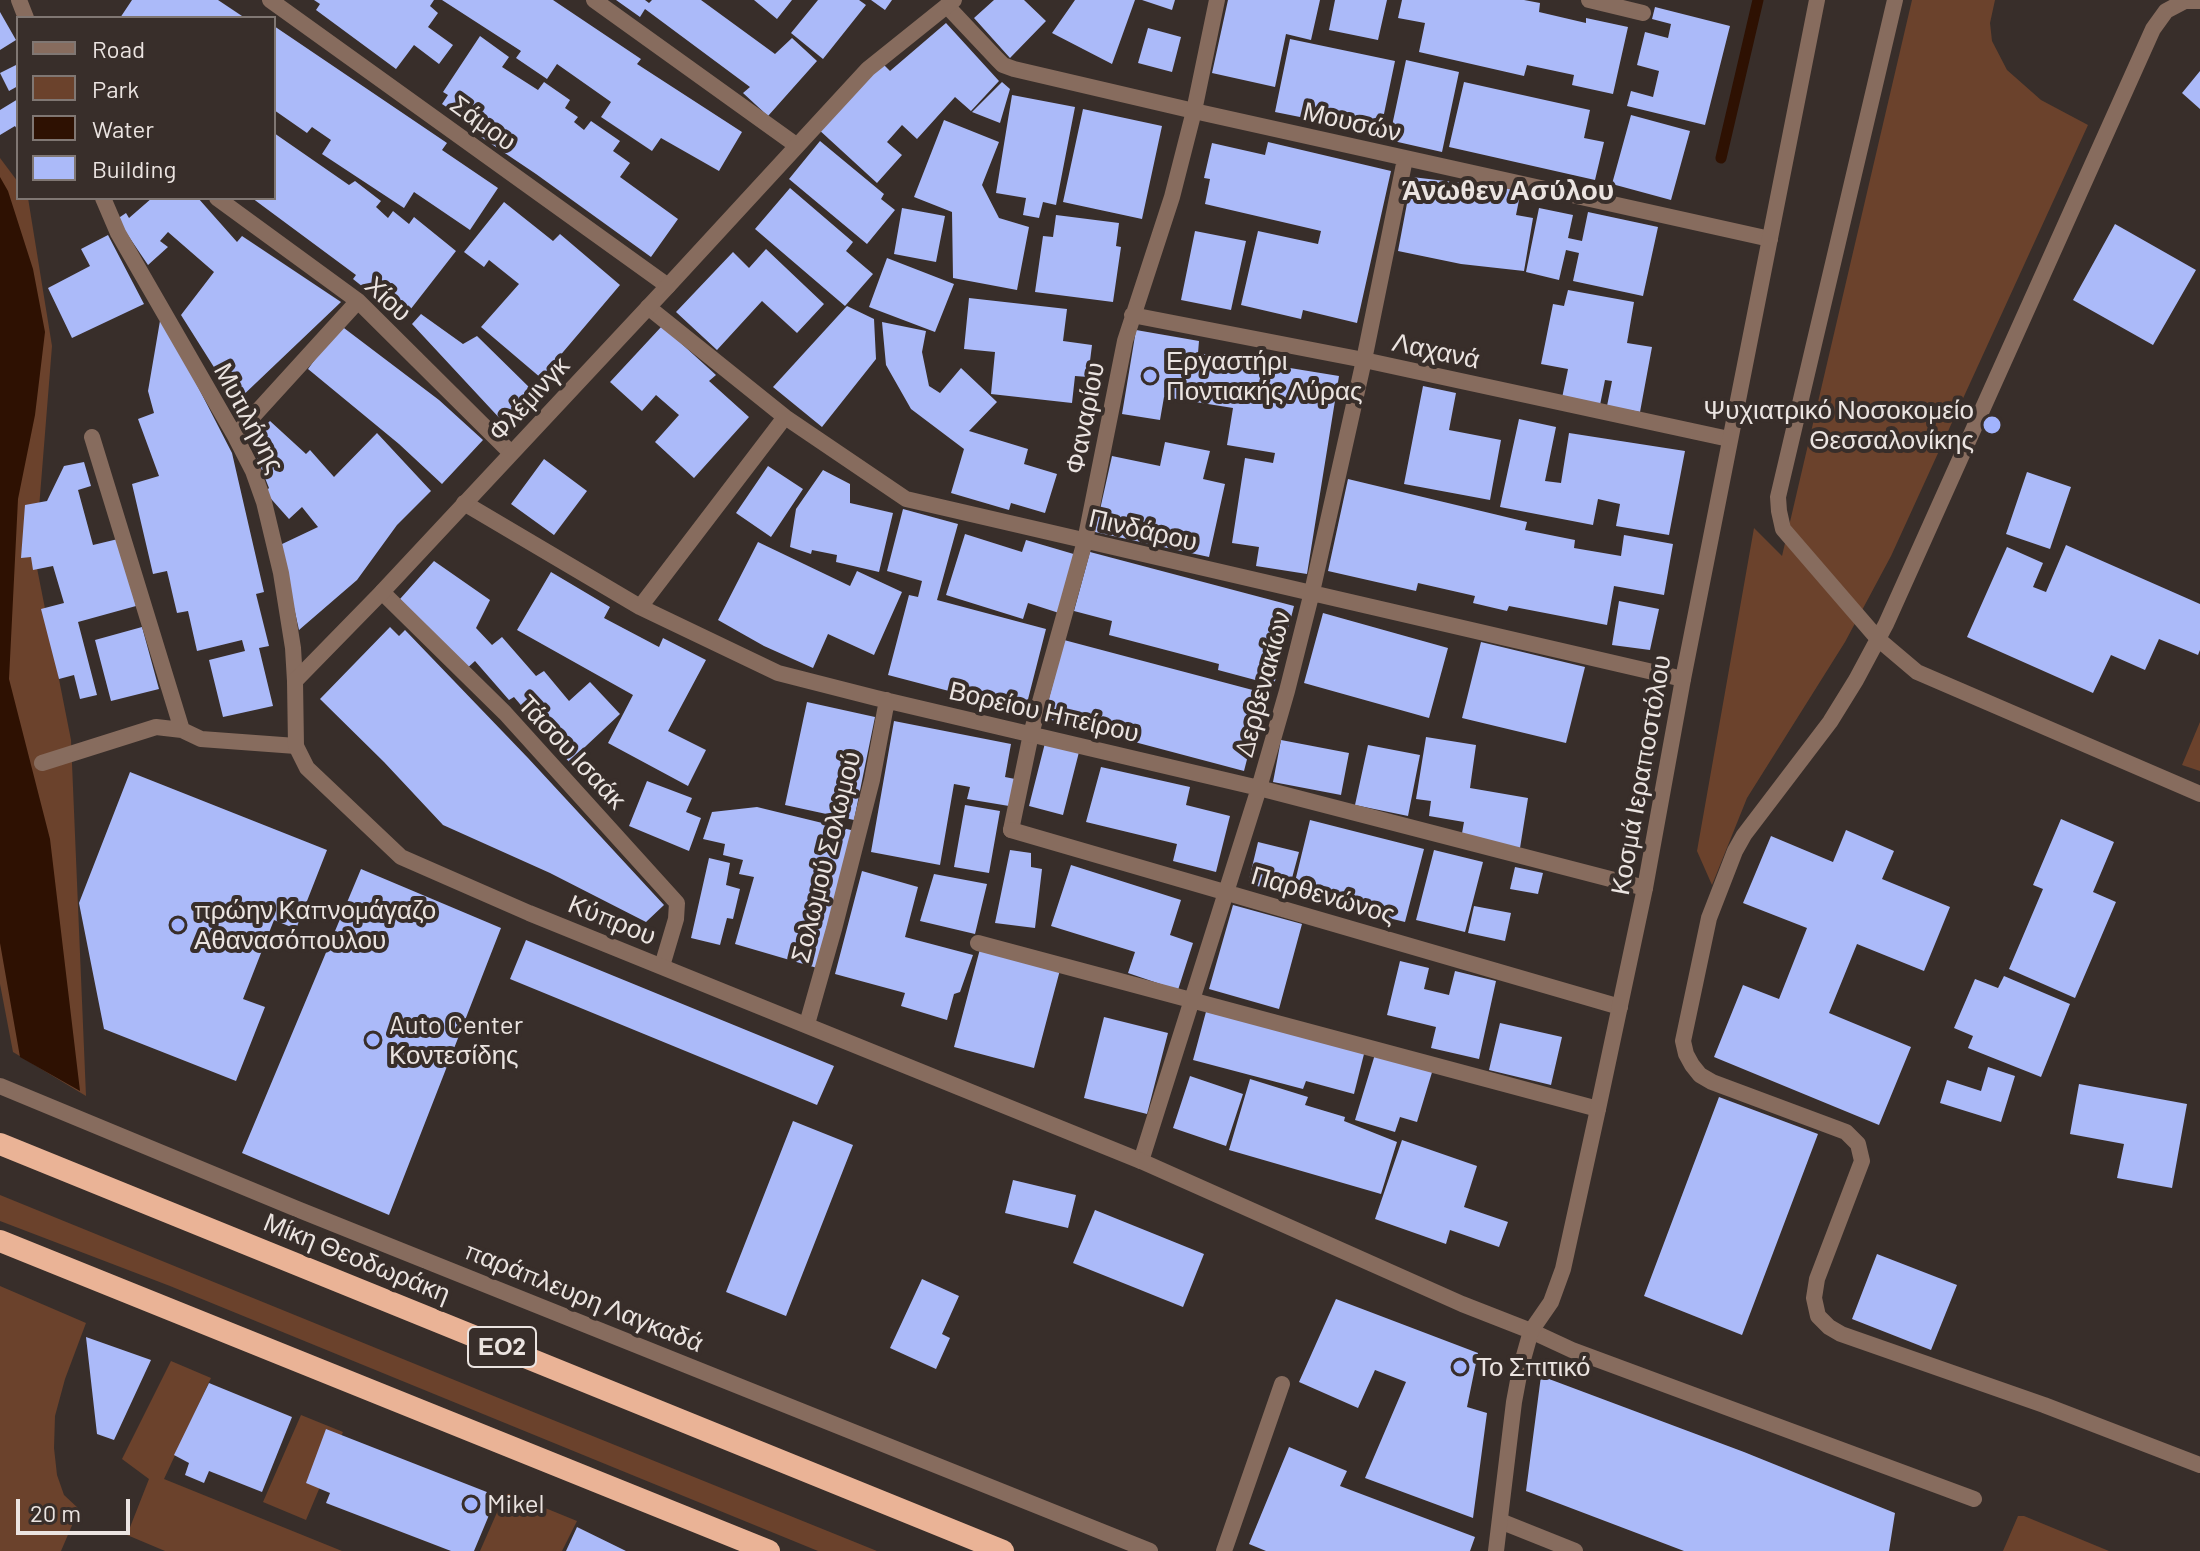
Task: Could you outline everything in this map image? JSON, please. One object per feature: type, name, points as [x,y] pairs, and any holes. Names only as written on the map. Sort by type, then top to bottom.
[{"type":"highway","name":"Μίκη Θεοδωράκη","points":[[0,1144],[1003,1551]]},
{"type":"highway","points":[[0,1241],[769,1551]]},
{"type":"street","name":"Σάμου","points":[[270,0],[668,286]]},
{"type":"street","points":[[594,0],[796,145]]},
{"type":"street","name":"Φαναρίου","points":[[1011,830],[1031,734],[1085,541],[1118,370],[1132,315],[1172,197],[1217,0]]},
{"type":"street","points":[[1589,0],[1643,13]]},
{"type":"street","name":"Κοσμά Ιεραποστόλου","points":[[1496,1551],[1522,1361],[1531,1331],[1551,1302],[1561,1277],[1598,1109],[1645,888],[1729,439],[1817,0]]},
{"type":"street","points":[[1895,0],[1778,497],[1783,529],[1878,639],[1917,672],[2200,794]]},
{"type":"street","points":[[2200,1],[2185,1],[2166,11],[2153,29],[1896,604],[1830,722],[1735,851],[1709,918],[1683,1041],[1686,1054],[1700,1075],[1846,1132],[1858,1144],[1862,1161],[1817,1279],[1814,1298],[1818,1316],[1829,1327],[2200,1465]]},
{"type":"street","name":"Φλέμινγκ","points":[[295,681],[382,592],[868,69],[951,3]]},
{"type":"street","name":"Μουσών","points":[[951,3],[1003,65],[1405,159],[1770,239]]},
{"type":"street","name":"Δερβενακίων","points":[[1141,1161],[1287,691],[1364,360],[1405,159]]},
{"type":"street","name":"Μυτιλήνης","points":[[104,200],[118,233],[253,471],[273,535],[287,607],[295,681]]},
{"type":"street","name":"Χίου","points":[[220,200],[358,301],[511,453]]},
{"type":"street","points":[[235,436],[358,301]]},
{"type":"street","name":"Πινδάρου","points":[[648,307],[785,417],[906,499],[1683,679]]},
{"type":"street","name":"Λαχανά","points":[[1132,315],[1364,360],[1729,439]]},
{"type":"street","points":[[640,607],[785,417]]},
{"type":"street","points":[[92,437],[182,730]]},
{"type":"street","name":"Βορείου Ηπείρου","points":[[464,503],[640,607],[778,673],[1259,788],[1645,888]]},
{"type":"street","name":"Τάσου Ισαάκ","points":[[382,592],[505,713],[677,903],[676,919],[662,966]]},
{"type":"street","points":[[42,763],[156,727],[182,730],[201,739],[296,746],[295,681]]},
{"type":"street","name":"Σολωμού Σολωμού","points":[[807,1024],[868,794],[887,700]]},
{"type":"street","name":"Κύπρου","points":[[296,746],[307,768],[401,857],[529,913],[1141,1161],[1462,1304],[1588,1356],[1974,1499]]},
{"type":"street","name":"Παρθενώνος","points":[[1011,830],[1620,1007]]},
{"type":"street","points":[[978,943],[1598,1109]]},
{"type":"street","name":"παράπλευρη Λαγκαδά","points":[[0,1086],[282,1203],[1150,1551]]},
{"type":"street","points":[[1224,1551],[1282,1384]]},
{"type":"street","points":[[1500,1521],[1575,1551]]},
{"type":"green space","points":[[1912,0],[1995,0],[1990,23],[1992,41],[2007,70],[2041,100],[2088,125],[1891,556],[1845,642],[1747,798],[1712,885],[1697,851],[1754,528],[1782,556]]},
{"type":"green space","points":[[0,158],[16,179],[16,200],[28,200],[52,346],[35,558],[71,740],[86,1096],[13,1052],[0,984]]},
{"type":"green space","points":[[2200,722],[2200,771],[2182,765]]},
{"type":"green space","points":[[0,1195],[877,1551],[818,1551],[170,1286],[0,1221]]},
{"type":"green space","points":[[0,1286],[86,1323],[55,1416],[57,1475],[64,1495],[79,1509],[61,1551],[0,1551]]},
{"type":"green space","points":[[171,1361],[211,1378],[164,1479],[342,1551],[165,1551],[127,1535],[149,1479],[122,1459]]},
{"type":"green space","points":[[301,1415],[343,1432],[306,1520],[263,1502]]},
{"type":"green space","points":[[506,1492],[577,1521],[562,1551],[480,1551]]},
{"type":"green space","points":[[2018,1516],[2024,1516],[2109,1551],[2003,1551]]},
{"type":"water","points":[[0,177],[8,191],[33,269],[45,332],[35,415],[18,499],[9,679],[50,839],[80,1091],[20,1057],[0,943]]},
{"type":"building","points":[[132,0],[218,0],[242,16],[121,16]]},
{"type":"building","points":[[314,0],[434,0],[430,6],[438,13],[428,27],[453,45],[439,64],[414,45],[396,69],[316,10],[320,4]]},
{"type":"building","points":[[442,0],[553,0],[641,59],[637,64],[742,132],[719,171],[661,138],[652,151],[601,117],[611,102],[557,64],[547,79],[516,58],[521,51]]},
{"type":"building","points":[[616,0],[645,0],[649,3],[652,0],[701,0],[775,54],[792,38],[817,61],[768,116],[743,93],[750,87],[645,9],[640,17]]},
{"type":"building","points":[[754,0],[792,0],[777,19]]},
{"type":"building","points":[[818,0],[859,0],[866,5],[823,59],[791,33]]},
{"type":"building","points":[[871,0],[892,0],[885,10]]},
{"type":"building","points":[[994,0],[1024,0],[1046,21],[1010,58],[974,18]]},
{"type":"building","points":[[1075,0],[1135,0],[1112,64],[1052,33]]},
{"type":"building","points":[[1142,0],[1175,0],[1172,10]]},
{"type":"building","points":[[1228,0],[1320,0],[1311,40],[1286,34],[1275,87],[1212,73]]},
{"type":"building","points":[[1335,0],[1387,0],[1378,40],[1329,30]]},
{"type":"building","points":[[1402,0],[1524,0],[1540,3],[1539,12],[1586,23],[1586,18],[1628,27],[1613,94],[1572,85],[1574,75],[1527,65],[1524,76],[1419,52],[1425,23],[1398,18]]},
{"type":"building","points":[[1655,7],[1730,26],[1705,125],[1627,106],[1631,91],[1653,97],[1659,71],[1637,65],[1645,32],[1668,38],[1671,24],[1652,19]]},
{"type":"building","points":[[0,12],[16,40],[0,50]]},
{"type":"building","points":[[946,23],[999,81],[971,111],[955,97],[917,139],[902,125],[887,142],[902,155],[877,183],[817,128],[882,63],[890,71]]},
{"type":"building","points":[[276,27],[447,143],[442,150],[498,188],[470,230],[414,192],[404,208],[322,154],[331,140],[312,127],[307,133],[276,111]]},
{"type":"building","points":[[1148,28],[1181,37],[1172,72],[1138,63]]},
{"type":"building","points":[[480,36],[509,57],[502,67],[538,90],[544,82],[570,100],[565,108],[578,117],[574,122],[584,130],[591,121],[620,141],[613,151],[630,163],[620,177],[678,219],[651,257],[481,137],[484,132],[442,104],[448,95],[443,92]]},
{"type":"building","points":[[1290,39],[1395,61],[1380,133],[1275,112]]},
{"type":"building","points":[[1406,60],[1459,72],[1442,152],[1389,140]]},
{"type":"building","points":[[16,65],[16,87],[9,91],[0,73]]},
{"type":"building","points":[[2200,71],[2200,109],[2182,93]]},
{"type":"building","points":[[1002,82],[1010,89],[1000,123],[972,112]]},
{"type":"building","points":[[1464,82],[1590,110],[1584,138],[1604,142],[1595,180],[1449,147]]},
{"type":"building","points":[[1012,95],[1075,107],[1056,205],[1043,202],[1039,218],[1023,215],[1026,198],[996,193]]},
{"type":"building","points":[[16,100],[16,128],[0,135],[0,110]]},
{"type":"building","points":[[1083,109],[1162,126],[1142,219],[1063,202]]},
{"type":"building","points":[[1631,115],[1690,131],[1671,200],[1612,184]]},
{"type":"building","points":[[944,120],[999,142],[982,185],[999,218],[1029,227],[1017,290],[953,278],[952,212],[914,197]]},
{"type":"building","points":[[276,134],[349,185],[355,181],[381,201],[376,207],[388,218],[393,211],[409,224],[414,217],[456,251],[403,319],[353,279],[356,275],[255,200],[276,200]]},
{"type":"building","points":[[820,141],[884,194],[881,199],[895,210],[867,244],[789,179]]},
{"type":"building","points":[[1268,142],[1391,171],[1357,323],[1303,310],[1301,319],[1241,305],[1258,231],[1318,244],[1321,231],[1205,204],[1210,179],[1204,178],[1212,143],[1265,155]]},
{"type":"building","points":[[1412,177],[1521,190],[1516,215],[1533,218],[1524,271],[1461,264],[1398,251]]},
{"type":"building","points":[[790,188],[853,242],[846,251],[873,274],[845,306],[755,229]]},
{"type":"building","points":[[150,200],[200,200],[237,242],[242,236],[341,302],[236,402],[181,315],[214,272],[168,232],[160,241],[168,247],[148,265],[117,219],[126,213],[129,218]]},
{"type":"building","points":[[504,202],[553,241],[560,234],[620,285],[541,378],[481,327],[519,284],[489,260],[484,267],[464,252]]},
{"type":"building","points":[[902,208],[945,216],[936,262],[894,254]]},
{"type":"building","points":[[1539,208],[1573,215],[1568,238],[1582,241],[1588,212],[1658,227],[1643,296],[1573,281],[1579,253],[1566,250],[1559,280],[1526,272]]},
{"type":"building","points":[[1056,215],[1119,223],[1116,246],[1121,247],[1113,302],[1035,292],[1043,236],[1053,237]]},
{"type":"building","points":[[2115,224],[2196,270],[2153,345],[2073,300]]},
{"type":"building","points":[[1195,231],[1246,241],[1231,310],[1181,300]]},
{"type":"building","points":[[108,235],[144,304],[72,338],[48,288],[90,266],[81,249]]},
{"type":"building","points":[[766,249],[824,304],[797,333],[762,301],[717,350],[676,312],[733,252],[749,268]]},
{"type":"building","points":[[887,258],[954,284],[935,332],[869,307]]},
{"type":"building","points":[[1568,290],[1634,302],[1627,343],[1652,347],[1640,412],[1607,406],[1612,381],[1605,380],[1600,405],[1562,398],[1568,369],[1541,364],[1553,304],[1564,306]]},
{"type":"building","points":[[969,298],[1067,309],[1063,341],[1092,345],[1088,377],[1075,376],[1072,403],[991,394],[995,352],[964,349]]},
{"type":"building","points":[[847,306],[874,319],[876,359],[822,427],[773,387]]},
{"type":"building","points":[[421,314],[463,344],[477,336],[534,392],[504,423],[412,324]]},
{"type":"building","points":[[161,315],[232,453],[264,592],[256,594],[269,646],[259,648],[273,706],[223,717],[209,660],[245,651],[242,640],[197,651],[188,611],[177,613],[167,571],[153,574],[132,484],[159,476],[138,419],[154,413],[148,391]]},
{"type":"building","points":[[882,322],[926,331],[922,352],[929,386],[940,393],[961,368],[997,402],[969,431],[1028,449],[1024,464],[1057,474],[1045,513],[1011,503],[1009,510],[951,493],[964,449],[911,409],[886,365]]},
{"type":"building","points":[[340,325],[439,400],[483,440],[442,484],[308,369]]},
{"type":"building","points":[[662,326],[716,375],[709,381],[749,417],[694,478],[655,442],[679,415],[656,395],[642,411],[610,382]]},
{"type":"building","points":[[1136,330],[1199,341],[1198,353],[1339,376],[1307,574],[1256,566],[1259,547],[1232,543],[1245,458],[1273,463],[1275,453],[1227,445],[1233,408],[1164,397],[1160,420],[1122,414]]},
{"type":"building","points":[[1423,386],[1456,393],[1449,430],[1501,440],[1490,500],[1404,484]]},
{"type":"building","points":[[1519,419],[1556,427],[1545,481],[1561,483],[1569,433],[1685,451],[1669,535],[1616,526],[1620,504],[1598,499],[1593,525],[1500,507]]},
{"type":"building","points":[[270,421],[306,454],[310,450],[334,477],[377,433],[431,491],[397,525],[357,580],[299,630],[280,545],[318,527],[302,507],[289,519],[265,492],[269,488],[250,440]]},
{"type":"building","points":[[1165,442],[1210,451],[1203,479],[1225,484],[1209,557],[1095,532],[1112,456],[1160,466]]},
{"type":"building","points":[[544,459],[587,491],[554,535],[511,504]]},
{"type":"building","points":[[84,462],[91,486],[78,490],[93,545],[118,539],[136,606],[78,622],[97,695],[80,699],[74,675],[59,679],[41,609],[64,603],[53,566],[33,570],[31,557],[21,558],[25,505],[47,501],[64,466]]},
{"type":"building","points":[[768,466],[803,489],[771,537],[736,513]]},
{"type":"building","points":[[823,470],[850,484],[850,503],[893,513],[879,572],[836,562],[837,555],[812,550],[811,554],[790,547],[796,509]]},
{"type":"building","points":[[2027,472],[2071,487],[2050,549],[2006,534]]},
{"type":"building","points":[[1348,479],[1527,522],[1525,530],[1575,540],[1574,548],[1621,556],[1624,535],[1673,544],[1664,595],[1614,586],[1607,625],[1509,606],[1507,611],[1473,603],[1475,596],[1418,583],[1416,591],[1328,571]]},
{"type":"building","points":[[903,509],[958,524],[937,600],[1046,629],[1025,711],[888,675],[909,595],[918,597],[922,581],[887,571]]},
{"type":"building","points":[[965,534],[1022,552],[1026,540],[1077,555],[1059,613],[1028,603],[1023,619],[946,595]]},
{"type":"building","points":[[758,542],[850,586],[857,571],[902,592],[874,655],[828,634],[813,668],[764,646],[718,620]]},
{"type":"building","points":[[2066,545],[2200,604],[2198,655],[2159,639],[2145,670],[2111,655],[2093,693],[1967,637],[2007,547],[2043,563],[2033,587],[2046,592]]},
{"type":"building","points":[[1090,552],[1294,606],[1274,685],[1218,670],[1219,664],[1109,635],[1112,621],[1074,611]]},
{"type":"building","points":[[434,561],[490,600],[476,628],[492,645],[502,637],[536,676],[544,671],[569,701],[590,682],[620,714],[569,762],[514,697],[509,700],[475,661],[464,671],[400,599]]},
{"type":"building","points":[[551,572],[610,607],[604,618],[659,647],[663,638],[706,660],[668,731],[706,750],[688,786],[608,743],[633,695],[517,630]]},
{"type":"building","points":[[1619,601],[1659,609],[1650,650],[1612,645]]},
{"type":"building","points":[[1323,613],[1448,648],[1429,718],[1304,683]]},
{"type":"building","points":[[142,627],[159,689],[111,701],[95,640]]},
{"type":"building","points":[[390,627],[399,636],[405,630],[664,905],[646,922],[550,873],[443,825],[320,699]]},
{"type":"building","points":[[1064,640],[1264,693],[1244,771],[1044,718]]},
{"type":"building","points":[[1481,642],[1585,667],[1566,743],[1462,718]]},
{"type":"building","points":[[807,702],[875,717],[854,820],[785,805]]},
{"type":"building","points":[[894,721],[1011,744],[1005,777],[1020,780],[1015,807],[967,799],[970,787],[954,784],[940,865],[871,852]]},
{"type":"building","points":[[1426,737],[1476,745],[1470,788],[1528,798],[1520,848],[1461,839],[1464,822],[1429,816],[1431,801],[1416,799]]},
{"type":"building","points":[[1281,740],[1349,753],[1341,795],[1273,782]]},
{"type":"building","points":[[1045,743],[1079,752],[1063,815],[1029,806]]},
{"type":"building","points":[[1368,745],[1420,755],[1408,816],[1355,805]]},
{"type":"building","points":[[1101,767],[1190,787],[1186,805],[1230,816],[1216,872],[1173,861],[1177,844],[1086,822]]},
{"type":"building","name":"πρώην Καπνομάγαζο Αθανασόπουλου","points":[[130,772],[327,850],[296,929],[274,920],[243,999],[265,1007],[236,1081],[104,1029],[79,903]]},
{"type":"building","points":[[647,781],[692,798],[686,812],[701,818],[689,851],[629,826]]},
{"type":"building","points":[[965,805],[1000,811],[989,873],[954,867]]},
{"type":"building","points":[[757,807],[855,831],[817,968],[735,944],[754,877],[739,874],[743,860],[723,855],[725,844],[703,839],[712,812]]},
{"type":"building","points":[[2061,819],[2114,842],[2093,892],[2116,902],[2075,998],[2009,969],[2043,889],[2033,885]]},
{"type":"building","points":[[1310,820],[1424,849],[1405,922],[1292,894]]},
{"type":"building","points":[[1846,830],[1894,851],[1882,879],[1950,907],[1924,971],[1857,944],[1829,1013],[1911,1047],[1879,1125],[1714,1057],[1743,985],[1779,999],[1807,928],[1743,903],[1771,836],[1833,862]]},
{"type":"building","points":[[1258,842],[1299,852],[1288,893],[1248,884]]},
{"type":"building","points":[[1010,850],[1031,853],[1031,867],[1042,869],[1035,928],[995,923]]},
{"type":"building","points":[[1434,850],[1483,862],[1465,932],[1416,920]]},
{"type":"building","points":[[709,858],[730,863],[726,885],[740,889],[733,919],[727,918],[720,945],[691,938]]},
{"type":"building","points":[[1071,865],[1181,900],[1170,935],[1193,943],[1178,990],[1128,973],[1135,952],[1051,926]]},
{"type":"building","points":[[1515,867],[1543,873],[1538,894],[1510,889]]},
{"type":"building","name":"Auto Center Κοντεσίδης","points":[[361,869],[501,928],[389,1215],[242,1153]]},
{"type":"building","points":[[862,871],[918,887],[905,937],[973,955],[960,992],[954,994],[947,1020],[901,1006],[905,993],[835,974]]},
{"type":"building","points":[[934,874],[987,884],[975,934],[920,921]]},
{"type":"building","points":[[1233,905],[1302,924],[1279,1009],[1209,989]]},
{"type":"building","points":[[1474,906],[1511,913],[1505,941],[1468,933]]},
{"type":"building","points":[[526,940],[834,1066],[817,1105],[510,979]]},
{"type":"building","points":[[980,949],[1060,970],[1034,1068],[954,1047]]},
{"type":"building","points":[[1400,961],[1429,968],[1424,989],[1449,995],[1455,971],[1496,981],[1479,1059],[1431,1048],[1436,1027],[1387,1015]]},
{"type":"building","points":[[2004,976],[2070,1004],[2041,1077],[1968,1048],[1973,1036],[1954,1028],[1975,979],[1998,988]]},
{"type":"building","points":[[1207,1008],[1365,1050],[1354,1094],[1306,1081],[1303,1089],[1193,1060]]},
{"type":"building","points":[[1104,1017],[1168,1033],[1147,1114],[1084,1098]]},
{"type":"building","points":[[1500,1023],[1562,1037],[1551,1085],[1489,1070]]},
{"type":"building","points":[[1376,1051],[1433,1069],[1417,1122],[1400,1117],[1395,1132],[1355,1120]]},
{"type":"building","points":[[1988,1067],[2015,1076],[2001,1122],[1940,1103],[1947,1080],[1981,1091]]},
{"type":"building","points":[[1190,1076],[1243,1094],[1226,1146],[1173,1128]]},
{"type":"building","points":[[1250,1079],[1308,1097],[1305,1105],[1345,1117],[1344,1121],[1397,1142],[1381,1194],[1229,1150]]},
{"type":"building","points":[[2079,1084],[2187,1104],[2172,1188],[2117,1178],[2124,1144],[2070,1134]]},
{"type":"building","points":[[1719,1097],[1818,1134],[1742,1335],[1644,1296]]},
{"type":"building","points":[[793,1121],[853,1145],[786,1316],[726,1292]]},
{"type":"building","points":[[1402,1140],[1477,1166],[1464,1207],[1508,1222],[1499,1247],[1450,1230],[1446,1244],[1375,1219]]},
{"type":"building","points":[[1013,1180],[1076,1195],[1068,1228],[1005,1213]]},
{"type":"building","points":[[1095,1210],[1204,1254],[1183,1307],[1073,1263]]},
{"type":"building","points":[[1877,1254],[1957,1285],[1931,1350],[1852,1319]]},
{"type":"building","points":[[922,1279],[959,1296],[942,1334],[950,1338],[936,1369],[890,1348]]},
{"type":"building","points":[[1336,1299],[1478,1353],[1467,1407],[1487,1413],[1473,1518],[1365,1478],[1406,1382],[1375,1370],[1358,1408],[1299,1382]]},
{"type":"building","points":[[86,1337],[151,1360],[114,1440],[97,1434]]},
{"type":"building","points":[[1541,1376],[1895,1513],[1889,1551],[1684,1551],[1526,1491]]},
{"type":"building","points":[[209,1383],[292,1417],[262,1492],[209,1471],[204,1483],[185,1475],[189,1463],[174,1455]]},
{"type":"building","points":[[326,1429],[497,1496],[474,1551],[451,1551],[326,1503],[330,1493],[306,1483]]},
{"type":"building","points":[[1289,1447],[1347,1471],[1340,1486],[1475,1537],[1470,1551],[1266,1551],[1249,1544]]},
{"type":"building","points":[[577,1527],[626,1551],[566,1551]]},
{"type":"waterway","points":[[1721,158],[1758,0]]},
{"type":"place","name":"Εργαστήρι Ποντιακής Λύρας","points":[[1150,376]]},
{"type":"place","name":"Ψυχιατρικό Νοσοκομείο Θεσσαλονίκης","points":[[1992,425]]},
{"type":"place","name":"πρώην Καπνομάγαζο Αθανασόπουλου","points":[[178,925]]},
{"type":"place","name":"Auto Center Κοντεσίδης","points":[[373,1040]]},
{"type":"place","name":"Το Σπιτικό","points":[[1460,1367]]},
{"type":"place","name":"Mikel","points":[[471,1504]]},
{"type":"district","name":"Άνωθεν Ασύλου","points":[[1508,191]]}]
